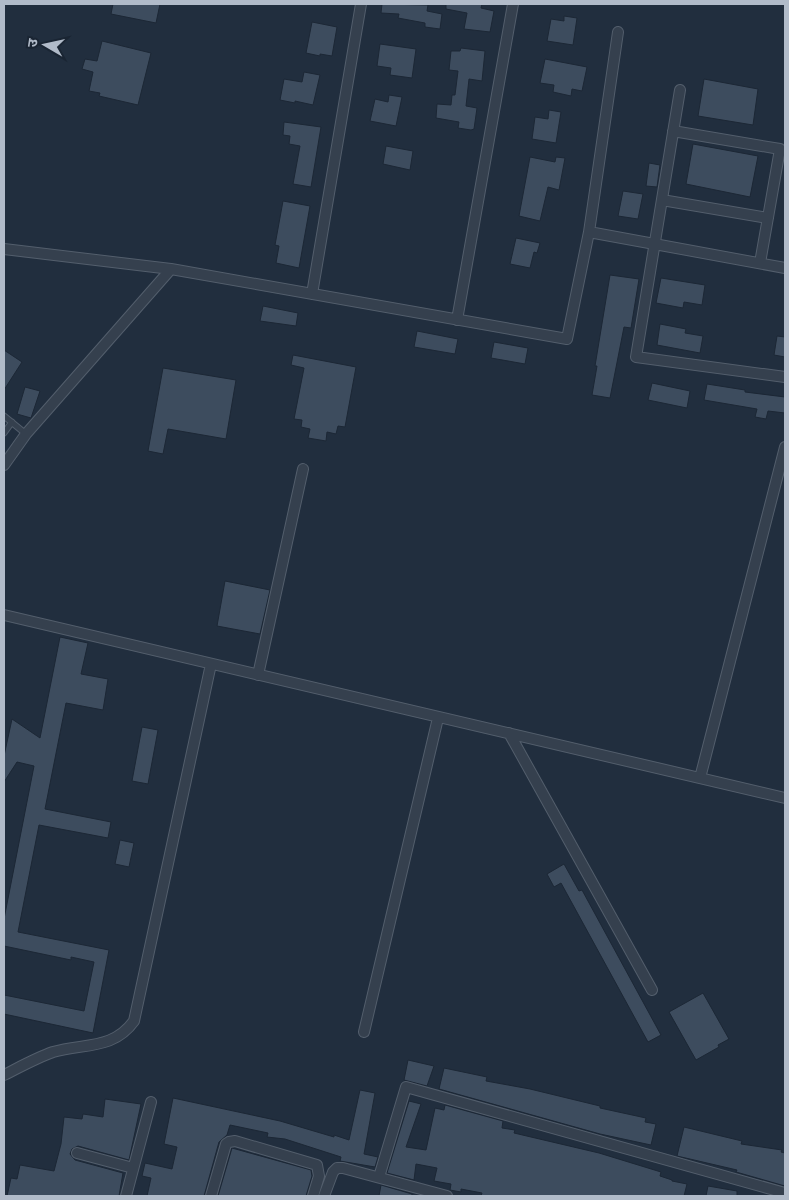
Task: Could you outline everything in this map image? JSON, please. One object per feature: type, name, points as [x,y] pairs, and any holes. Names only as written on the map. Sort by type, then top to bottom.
[{"type":"street","points":[[312,294],[361,4]]},
{"type":"street","points":[[457,320],[513,4]]},
{"type":"street","points":[[4,249],[171,269],[567,340],[589,232],[618,32]]},
{"type":"street","points":[[680,90],[636,357],[785,378]]},
{"type":"street","points":[[673,131],[780,149],[760,263]]},
{"type":"street","points":[[662,200],[768,218]]},
{"type":"street","points":[[589,232],[785,268]]},
{"type":"street","points":[[4,465],[26,434],[171,269]]},
{"type":"street","points":[[700,778],[781,481],[785,447]]},
{"type":"street","points":[[258,675],[303,469]]},
{"type":"street","points":[[4,615],[785,798]]},
{"type":"street","points":[[4,1074],[51,1053],[120,1037],[134,1021],[211,664]]},
{"type":"street","points":[[364,1032],[438,718]]},
{"type":"street","points":[[509,733],[652,990]]},
{"type":"street","points":[[379,1177],[406,1087],[781,1194]]},
{"type":"street","points":[[126,1196],[151,1102]]},
{"type":"street","points":[[211,1196],[226,1144],[235,1141],[317,1165],[319,1176],[313,1196]]},
{"type":"street","points":[[76,1153],[132,1168]]},
{"type":"street","points":[[324,1196],[333,1172],[337,1168],[344,1168],[447,1196]]},
{"type":"lane","points":[[4,416],[26,434]]},
{"type":"lane","points":[[4,433],[12,422]]},
{"type":"building","points":[[113,4],[160,4],[156,23],[111,14]]},
{"type":"building","points":[[382,4],[428,5],[427,11],[442,14],[440,29],[425,27],[425,23],[398,18],[399,14],[381,13]]},
{"type":"building","points":[[446,4],[482,4],[481,8],[494,11],[490,32],[464,29],[467,13],[446,9]]},
{"type":"building","points":[[564,16],[577,18],[573,45],[547,41],[551,19],[564,21]]},
{"type":"building","points":[[312,22],[337,27],[332,56],[306,53]]},
{"type":"building","points":[[102,41],[151,53],[138,105],[99,96],[100,93],[89,91],[93,72],[82,69],[85,59],[97,61]]},
{"type":"building","points":[[380,44],[416,49],[412,78],[390,75],[391,68],[377,66]]},
{"type":"building","points":[[461,48],[485,51],[482,81],[469,79],[466,106],[477,108],[474,129],[471,130],[458,128],[459,122],[436,118],[437,104],[451,105],[452,95],[455,95],[458,71],[449,70],[451,51],[460,51]]},
{"type":"building","points":[[545,59],[587,67],[582,91],[572,89],[571,96],[553,92],[554,85],[540,83]]},
{"type":"building","points":[[304,72],[320,75],[313,105],[280,100],[284,79],[302,82]]},
{"type":"building","points":[[704,79],[758,89],[753,125],[698,116]]},
{"type":"building","points":[[389,95],[402,97],[396,126],[370,121],[375,99],[388,102]]},
{"type":"building","points":[[549,110],[561,112],[556,143],[532,139],[535,117],[548,119]]},
{"type":"building","points":[[284,122],[321,127],[311,187],[293,184],[300,146],[289,144],[290,136],[283,135]]},
{"type":"building","points":[[693,144],[758,156],[750,197],[686,184]]},
{"type":"building","points":[[386,146],[413,151],[410,170],[383,164]]},
{"type":"building","points":[[530,157],[555,162],[556,157],[565,158],[559,190],[548,187],[540,221],[519,216]]},
{"type":"building","points":[[649,163],[660,165],[657,187],[646,186]]},
{"type":"building","points":[[623,191],[643,194],[638,219],[618,216]]},
{"type":"building","points":[[283,201],[310,206],[299,268],[276,263],[279,246],[275,245]]},
{"type":"building","points":[[516,238],[540,243],[537,253],[534,252],[530,268],[510,264]]},
{"type":"building","points":[[610,275],[639,279],[631,328],[624,327],[610,398],[592,395]]},
{"type":"building","points":[[661,278],[705,285],[702,305],[684,302],[683,308],[656,303]]},
{"type":"building","points":[[263,306],[298,313],[296,326],[260,321]]},
{"type":"building","points":[[660,324],[686,329],[685,333],[703,336],[700,353],[657,345]]},
{"type":"building","points":[[417,331],[458,339],[455,354],[414,347]]},
{"type":"building","points":[[777,336],[785,337],[785,357],[774,355]]},
{"type":"building","points":[[494,342],[528,348],[525,364],[491,358]]},
{"type":"building","points":[[4,350],[22,362],[4,390]]},
{"type":"building","points":[[293,355],[356,367],[345,427],[338,426],[336,434],[327,432],[326,441],[308,438],[310,429],[301,427],[302,420],[294,419],[304,368],[291,365]]},
{"type":"building","points":[[163,368],[236,380],[226,439],[168,429],[163,454],[148,451]]},
{"type":"building","points":[[652,383],[690,391],[687,408],[648,400]]},
{"type":"building","points":[[707,384],[745,390],[745,392],[785,397],[785,413],[768,411],[766,419],[755,417],[757,409],[704,400]]},
{"type":"building","points":[[25,387],[40,391],[31,418],[17,414]]},
{"type":"building","points":[[225,581],[270,590],[260,634],[217,626]]},
{"type":"building","points":[[60,637],[88,643],[81,674],[108,679],[103,710],[66,703],[45,809],[111,822],[108,838],[39,825],[18,932],[109,950],[93,1033],[4,1014],[4,995],[84,1011],[94,962],[71,957],[71,960],[4,946],[4,919],[34,766],[17,762],[4,782],[4,756],[12,719],[40,738]]},
{"type":"building","points":[[142,727],[158,730],[148,784],[132,781]]},
{"type":"building","points":[[120,840],[134,843],[129,867],[115,864]]},
{"type":"building","points":[[564,864],[579,891],[582,890],[661,1035],[648,1042],[561,883],[554,887],[547,874]]},
{"type":"building","points":[[703,993],[729,1039],[696,1060],[669,1012]]},
{"type":"building","points":[[408,1060],[434,1066],[427,1086],[404,1080]]},
{"type":"building","points":[[444,1068],[487,1077],[486,1081],[530,1089],[646,1118],[645,1122],[656,1124],[651,1145],[600,1134],[439,1089]]},
{"type":"building","points":[[360,1090],[375,1093],[364,1154],[378,1157],[375,1167],[340,1161],[341,1157],[285,1139],[267,1137],[268,1133],[230,1125],[227,1135],[219,1142],[204,1196],[147,1196],[151,1178],[142,1176],[145,1163],[172,1169],[177,1147],[164,1144],[173,1098],[280,1121],[349,1140]]},
{"type":"building","points":[[105,1099],[141,1104],[129,1160],[78,1146],[72,1149],[70,1154],[75,1160],[123,1173],[119,1196],[7,1196],[11,1178],[17,1179],[20,1165],[54,1171],[61,1144],[64,1117],[82,1119],[83,1114],[103,1117]]},
{"type":"building","points":[[409,1101],[421,1104],[406,1147],[426,1150],[435,1108],[444,1110],[445,1105],[503,1121],[502,1128],[515,1130],[514,1133],[599,1153],[661,1172],[660,1176],[687,1184],[684,1196],[481,1196],[482,1193],[461,1189],[461,1192],[450,1190],[451,1184],[434,1181],[437,1168],[416,1164],[414,1180],[387,1173]]},
{"type":"building","points":[[684,1127],[742,1141],[741,1144],[782,1150],[781,1152],[785,1153],[785,1186],[736,1172],[737,1170],[677,1156]]},
{"type":"building","points":[[232,1148],[311,1170],[312,1176],[306,1196],[218,1196]]},
{"type":"building","points":[[381,1185],[412,1194],[412,1196],[379,1196]]},
{"type":"building","points":[[708,1186],[737,1191],[737,1196],[706,1196]]}]
